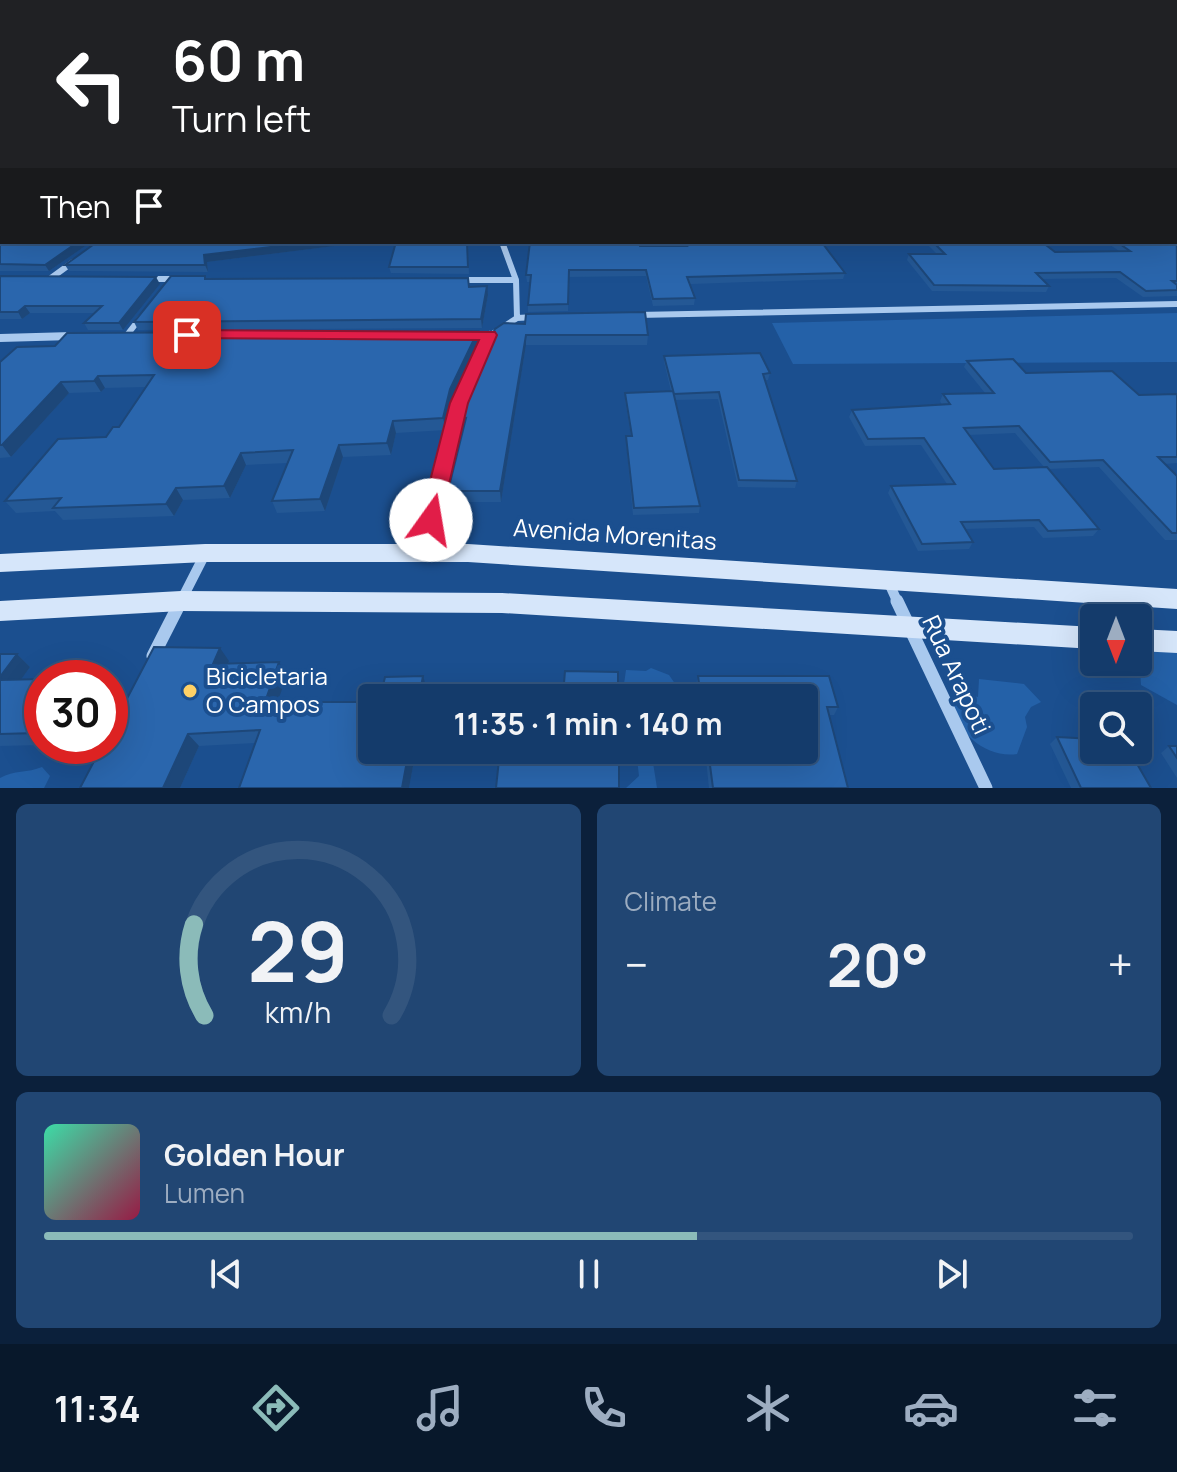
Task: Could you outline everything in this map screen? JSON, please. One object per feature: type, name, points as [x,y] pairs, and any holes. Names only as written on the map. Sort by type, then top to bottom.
[{"type":"main road","name":"Avenida Morenitas","points":[[0,563],[205,553],[468,553],[1177,599]]},
{"type":"main road","points":[[0,611],[181,601],[502,603],[1080,637]]},
{"type":"main road","points":[[1152,641],[1177,642]]},
{"type":"street","points":[[503,244],[516,280],[517,318]]},
{"type":"street","points":[[51,278],[75,260]]},
{"type":"street","points":[[38,278],[66,278]]},
{"type":"street","points":[[141,279],[187,279]]},
{"type":"street","points":[[162,290],[171,279]]},
{"type":"street","points":[[454,280],[516,280]]},
{"type":"street","points":[[627,316],[1177,304]]},
{"type":"street","points":[[127,335],[144,313]]},
{"type":"street","points":[[457,335],[489,335],[517,318],[548,317]]},
{"type":"street","points":[[111,335],[142,335]]},
{"type":"street","points":[[468,553],[431,520],[459,403],[489,335]]},
{"type":"street","points":[[0,338],[79,336]]},
{"type":"street","points":[[146,671],[205,553]]},
{"type":"street","name":"Rua Arapoti","points":[[888,580],[986,788]]},
{"type":"shaded area","points":[[1177,313],[1177,362],[793,364],[772,323]]},
{"type":"shaded area","points":[[1159,646],[1177,647],[1177,705],[1141,685],[1140,676],[1152,676],[1152,651]]},
{"type":"shaded area","points":[[651,668],[669,675],[675,684],[624,684],[626,670],[646,671]]},
{"type":"shaded area","points":[[979,679],[1024,684],[1041,702],[1031,707],[1025,717],[1027,727],[1017,754],[984,748],[959,724],[954,702],[965,693],[978,697]]},
{"type":"shaded area","points":[[638,764],[653,764],[657,788],[626,788],[639,776]]},
{"type":"shaded area","points":[[42,767],[50,776],[44,788],[0,788],[0,778]]},
{"type":"building","points":[[0,244],[75,244],[45,265],[0,264]]},
{"type":"building","points":[[94,244],[296,244],[204,255],[205,265],[65,265]]},
{"type":"building","points":[[395,244],[467,244],[468,267],[389,267]]},
{"type":"building","points":[[530,244],[823,244],[845,273],[687,277],[695,298],[653,299],[646,270],[569,270],[568,304],[528,305],[531,275],[526,275]]},
{"type":"building","points":[[935,244],[1045,244],[1055,252],[1130,251],[1120,244],[1177,244],[1177,281],[1172,281],[1177,285],[1177,290],[1146,291],[1120,272],[1036,273],[1049,286],[934,285],[909,254],[945,254]]},
{"type":"building","points":[[0,276],[156,277],[119,323],[84,323],[102,306],[25,306],[18,312],[0,312]]},
{"type":"building","points":[[171,276],[205,276],[205,279],[468,278],[469,287],[487,286],[481,319],[134,322]]},
{"type":"building","points":[[645,312],[648,335],[526,335],[500,491],[448,491],[466,418],[458,419],[464,395],[495,329],[504,323],[525,324],[526,314]]},
{"type":"building","points":[[478,331],[450,389],[443,418],[393,421],[387,443],[339,445],[320,499],[272,501],[293,450],[241,453],[224,486],[176,488],[166,504],[53,508],[61,498],[5,501],[58,439],[106,437],[113,427],[119,427],[154,375],[98,376],[94,381],[61,382],[0,445],[0,362],[17,347],[55,346],[67,333]]},
{"type":"building","points":[[760,353],[770,373],[763,374],[797,481],[739,480],[719,392],[674,394],[664,356]]},
{"type":"building","points":[[1013,359],[1026,373],[1112,371],[1139,395],[1177,394],[1177,457],[1158,457],[1177,476],[1177,533],[1172,533],[1103,460],[1050,462],[1019,426],[964,428],[994,469],[1047,467],[1099,529],[1048,531],[1039,520],[961,522],[973,542],[922,544],[891,486],[955,484],[924,438],[868,439],[852,410],[950,404],[943,394],[994,393],[967,361]]},
{"type":"building","points":[[673,391],[700,506],[634,508],[626,436],[632,436],[625,393]]},
{"type":"building","points":[[154,647],[220,648],[213,664],[279,662],[265,702],[358,702],[358,764],[406,764],[402,788],[239,788],[260,730],[188,734],[163,788],[80,788],[93,764],[128,764],[128,697]]},
{"type":"building","points":[[0,654],[17,654],[0,677]]},
{"type":"building","points":[[565,671],[618,672],[618,684],[507,684],[507,683],[564,683]]},
{"type":"building","points":[[423,676],[422,684],[383,684],[385,677]]},
{"type":"building","points":[[698,676],[829,676],[838,707],[827,707],[848,788],[713,788],[710,764],[818,764],[818,684],[699,684]]},
{"type":"building","points":[[24,679],[24,733],[0,734],[0,680]]},
{"type":"building","points":[[1057,737],[1080,738],[1080,764],[1137,764],[1151,788],[1081,788]]},
{"type":"building","points":[[1169,746],[1177,746],[1177,758]]},
{"type":"building","points":[[499,764],[619,764],[619,788],[496,788]]},
{"type":"place","name":"Bicicletaria O Campos","points":[[190,691]]},
{"type":"route","points":[[187,335],[489,335],[459,403],[431,520]]}]
